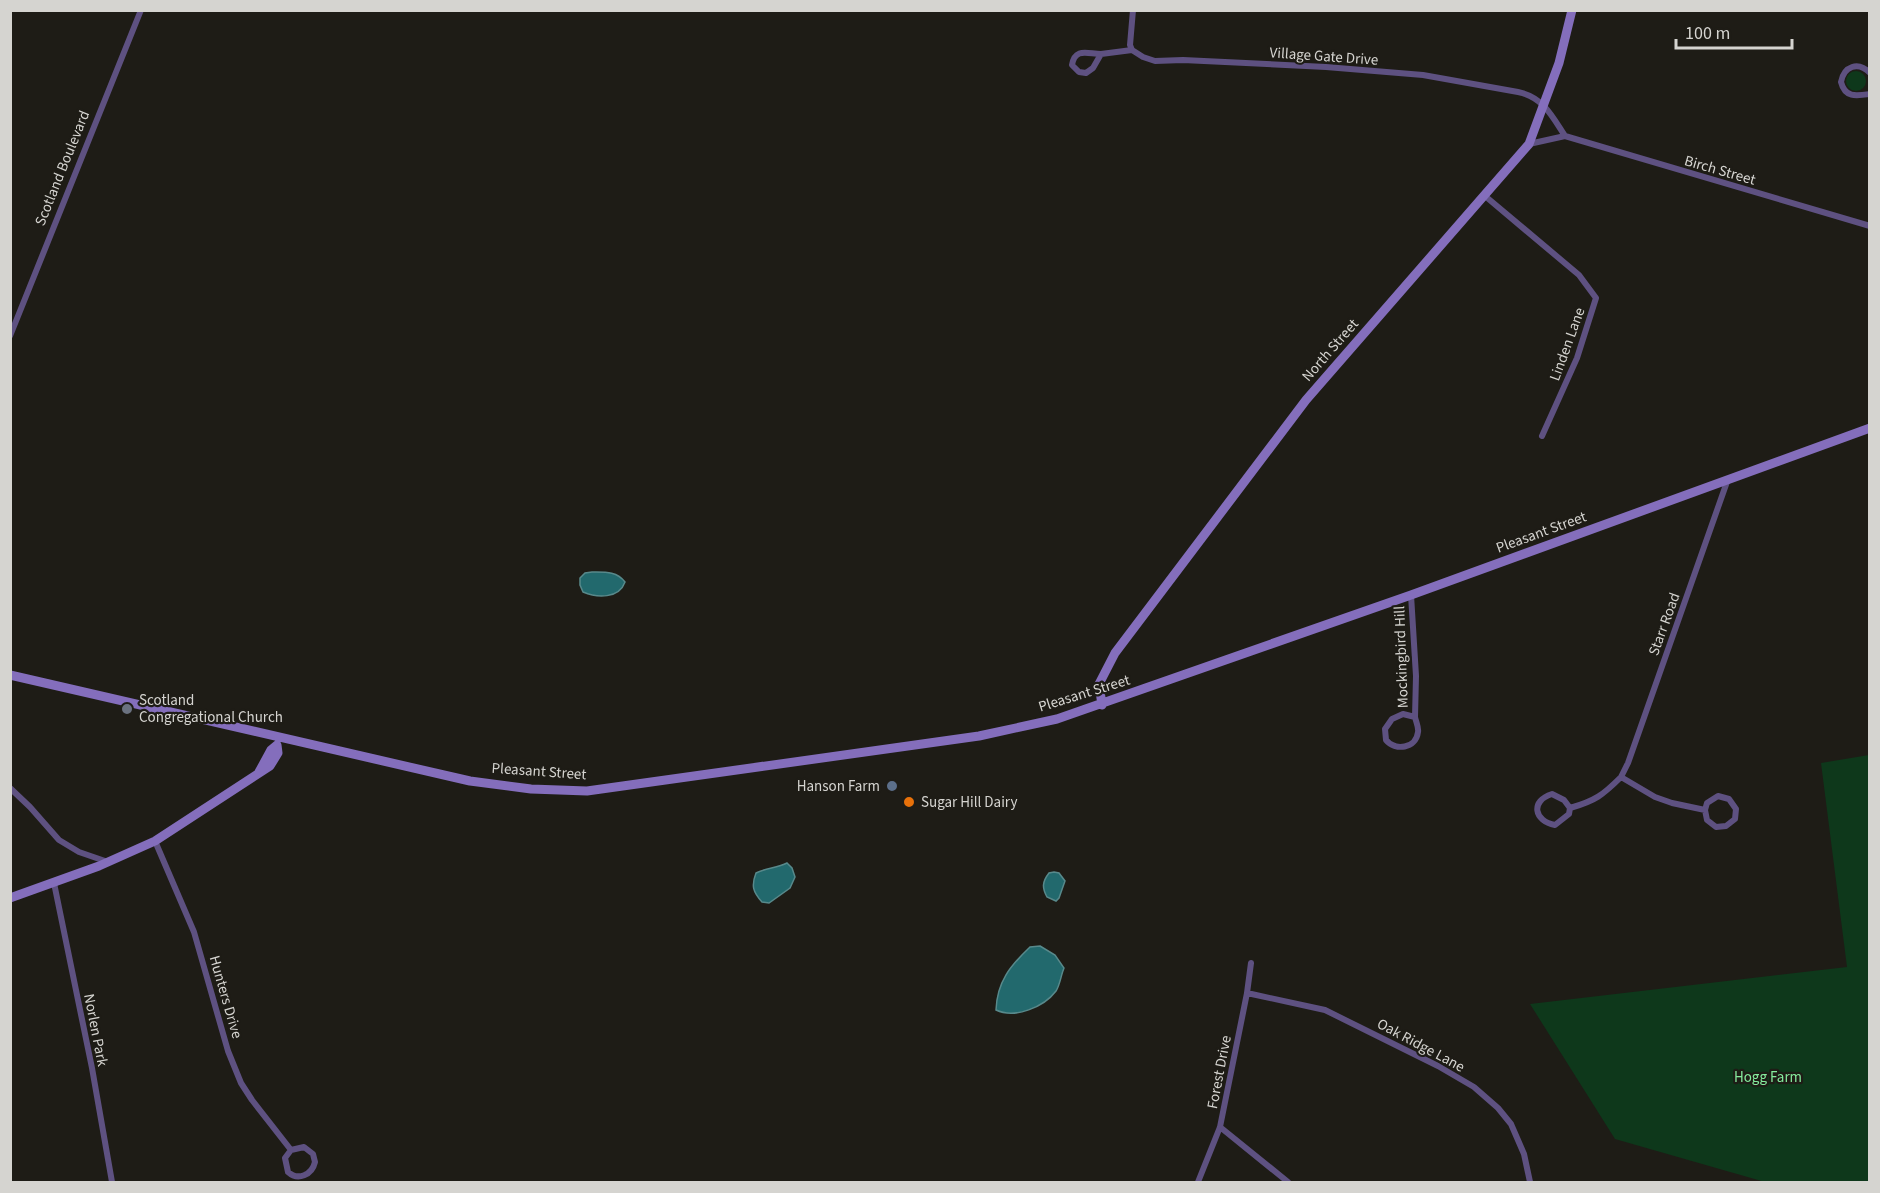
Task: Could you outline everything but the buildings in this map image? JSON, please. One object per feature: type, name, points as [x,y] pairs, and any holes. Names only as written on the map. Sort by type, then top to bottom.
[{"type":"main road","name":"North Street","points":[[1101,705],[1099,684],[1116,653],[1306,400],[1529,144],[1559,63],[1572,10]]},
{"type":"main road","name":"Pleasant Street","points":[[279,741],[470,781],[531,789],[587,791],[979,736],[1057,719],[1101,705],[1869,428]]},
{"type":"main road","points":[[10,675],[279,741],[278,753],[265,769],[155,841],[109,862],[10,898]]},
{"type":"street","name":"Scotland Boulevard","points":[[10,336],[141,10]]},
{"type":"street","points":[[1132,50],[1130,45],[1133,10]]},
{"type":"street","name":"Village Gate Drive","points":[[1101,54],[1093,68],[1086,73],[1079,72],[1072,65],[1074,57],[1080,52],[1101,54],[1132,50],[1143,57],[1155,60],[1308,66],[1423,75],[1526,93],[1544,105]]},
{"type":"street","points":[[1869,73],[1863,67],[1851,67],[1845,72],[1841,82],[1850,95],[1869,94]]},
{"type":"street","points":[[1544,105],[1565,136]]},
{"type":"street","name":"Birch Street","points":[[1529,144],[1565,136],[1869,225]]},
{"type":"street","name":"Linden Lane","points":[[1485,196],[1578,275],[1596,298],[1576,358],[1542,436]]},
{"type":"street","name":"Starr Road","points":[[1621,777],[1628,763],[1728,479]]},
{"type":"street","name":"Mockingbird Hill","points":[[1411,595],[1416,676],[1415,717],[1418,731],[1415,739],[1403,747],[1391,745],[1385,736],[1388,723],[1403,714],[1415,717]]},
{"type":"street","points":[[1570,808],[1589,803],[1621,777],[1655,797],[1705,810]]},
{"type":"street","points":[[10,788],[65,844],[79,852],[109,862]]},
{"type":"street","points":[[1552,794],[1564,800],[1570,808],[1569,814],[1555,825],[1546,823],[1538,815],[1537,808],[1545,796],[1552,794]]},
{"type":"street","points":[[1718,796],[1728,799],[1736,809],[1735,819],[1726,826],[1716,827],[1707,820],[1705,810],[1707,803],[1718,796]]},
{"type":"street","name":"Hunters Drive","points":[[155,841],[194,932],[236,1074],[246,1092],[291,1150]]},
{"type":"street","name":"Norlen Park","points":[[54,882],[92,1068],[112,1182]]},
{"type":"street","name":"Forest Drive","points":[[1198,1182],[1220,1127],[1251,963]]},
{"type":"street","name":"Oak Ridge Lane","points":[[1247,993],[1326,1010],[1430,1062],[1474,1087],[1491,1101],[1511,1124],[1524,1154],[1530,1182]]},
{"type":"street","points":[[1220,1127],[1288,1182]]},
{"type":"street","name":"Hunters Drive","points":[[304,1148],[313,1154],[315,1162],[310,1172],[296,1177],[288,1172],[285,1158],[291,1150],[304,1148]]},
{"type":"green space","points":[[1856,71],[1863,74],[1866,81],[1863,88],[1856,91],[1849,88],[1846,81],[1849,74]]},
{"type":"green space","name":"Hogg Farm","points":[[1869,755],[1869,1182],[1765,1182],[1615,1139],[1530,1004],[1847,967],[1821,763]]},
{"type":"water","points":[[585,573],[614,574],[625,582],[618,592],[607,596],[583,592],[580,578]]},
{"type":"water","points":[[787,863],[792,868],[795,877],[790,888],[769,903],[762,902],[754,889],[756,873]]},
{"type":"water","points":[[1054,872],[1059,873],[1065,881],[1056,901],[1047,897],[1044,888],[1047,876]]},
{"type":"water","points":[[1040,946],[1055,955],[1064,968],[1056,991],[1044,1002],[1029,1010],[1012,1013],[996,1010],[999,991],[1006,975],[1030,947]]},
{"type":"place","name":"Scotland Congregational Church","points":[[127,709]]},
{"type":"place","name":"Hanson Farm","points":[[892,786]]},
{"type":"place","name":"Sugar Hill Dairy","points":[[909,802]]}]
